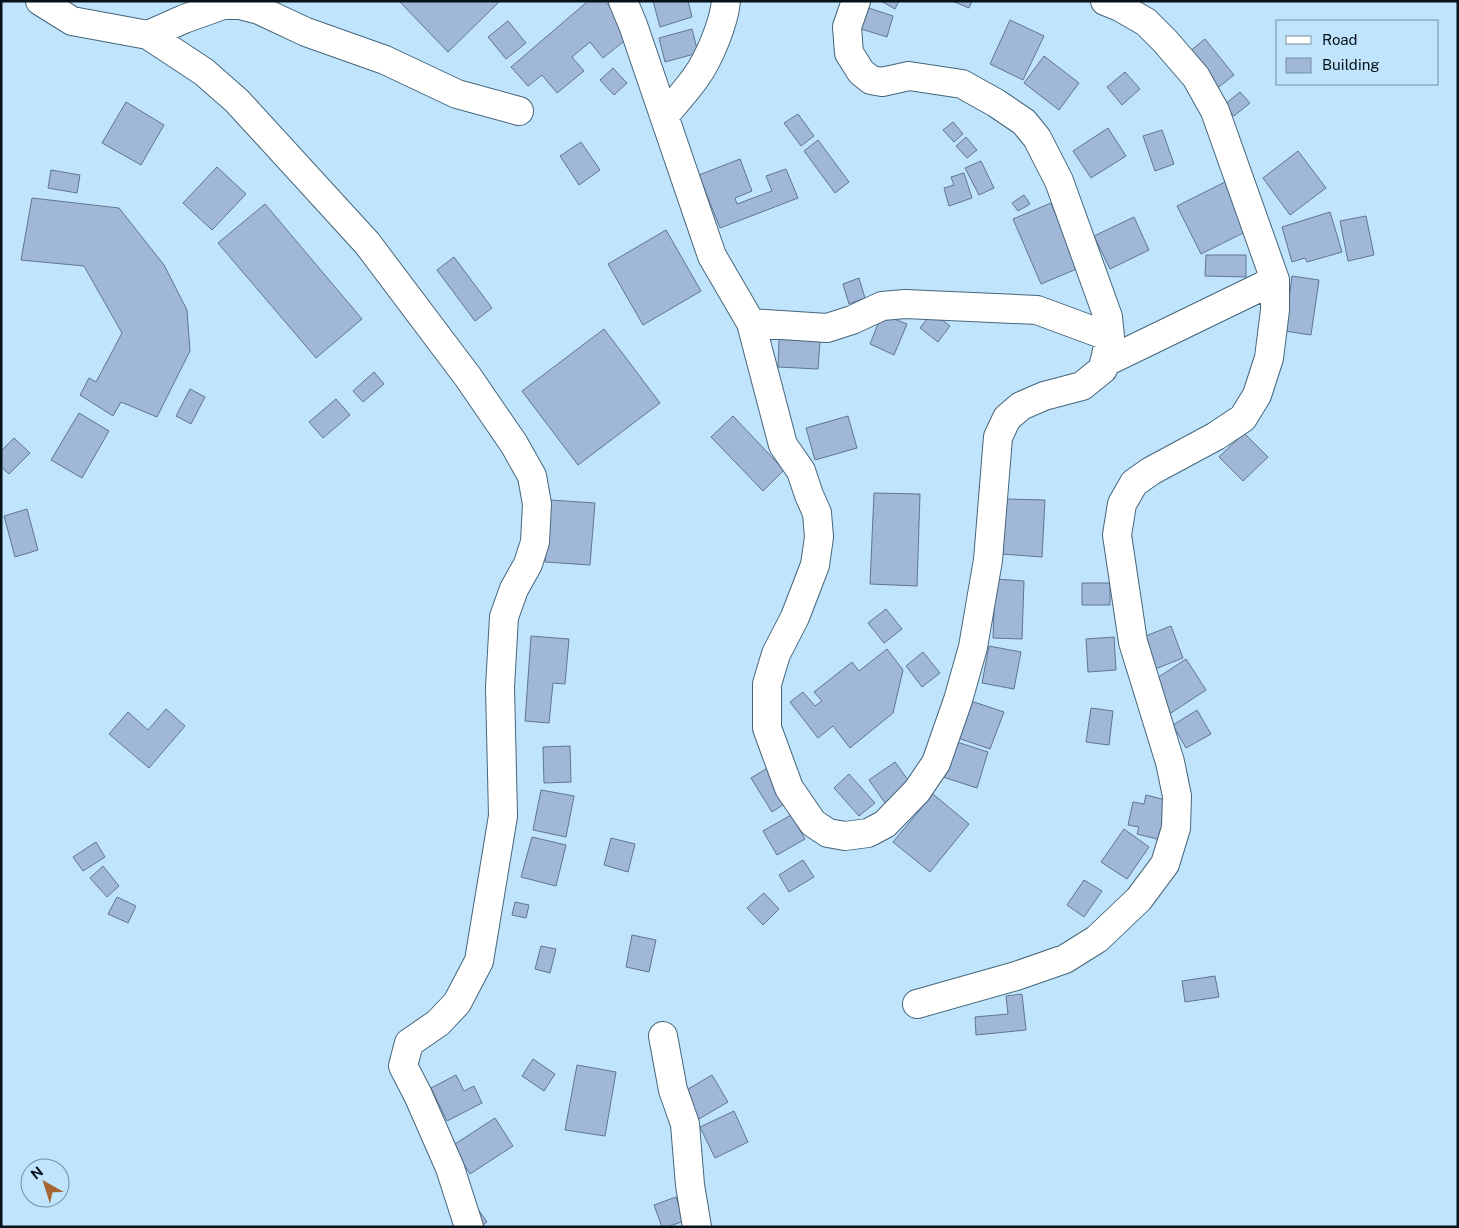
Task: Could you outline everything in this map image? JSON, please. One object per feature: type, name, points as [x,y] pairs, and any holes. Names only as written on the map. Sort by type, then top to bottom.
[{"type":"street","points":[[40,1],[72,21],[148,35],[204,72],[237,101],[367,243],[468,377],[514,444],[532,476],[537,504],[535,542],[528,564],[514,589],[504,617],[500,687],[503,816],[479,961],[456,1003],[438,1023],[409,1043],[403,1066],[450,1168],[469,1227]]},
{"type":"street","points":[[623,1],[633,25],[712,256],[751,323],[782,445],[801,471],[817,513],[819,537],[815,565],[795,618],[776,654],[767,684],[767,728],[789,788],[812,823],[828,833],[845,836],[868,832],[885,824],[918,790],[936,762],[958,700],[973,647],[988,560],[998,437],[1007,418],[1021,406],[1044,396],[1082,386],[1103,369],[1110,336],[1108,316],[1059,181],[1037,138],[1024,122],[996,103],[962,84],[909,76],[882,82],[871,80],[861,72],[849,53],[847,27],[856,1]]},
{"type":"street","points":[[664,116],[697,76],[716,39],[725,12],[726,1]]},
{"type":"street","points":[[917,1004],[1016,976],[1065,959],[1097,939],[1139,899],[1165,864],[1176,828],[1177,796],[1170,762],[1133,642],[1118,535],[1122,504],[1134,483],[1145,475],[1216,436],[1242,418],[1257,395],[1269,358],[1275,310],[1275,280],[1215,111],[1196,78],[1166,41],[1146,22],[1105,1]]},
{"type":"street","points":[[148,35],[223,5],[240,5],[260,10],[306,32],[385,60],[457,94],[519,111]]},
{"type":"street","points":[[1104,363],[1275,280]]},
{"type":"street","points":[[751,323],[827,328],[852,320],[882,306],[905,304],[1036,310],[1110,336]]},
{"type":"street","points":[[664,1036],[673,1090],[685,1124],[690,1185],[697,1227]]},
{"type":"building","points":[[399,1],[500,1],[448,52]]},
{"type":"building","points":[[588,1],[605,1],[633,34],[603,58],[590,42],[572,57],[584,71],[557,93],[542,75],[528,86],[511,67]]},
{"type":"building","points":[[653,1],[688,1],[692,17],[660,27]]},
{"type":"building","points":[[881,1],[899,1],[895,9]]},
{"type":"building","points":[[952,1],[972,1],[969,8]]},
{"type":"building","points":[[866,7],[893,16],[887,37],[858,28]]},
{"type":"building","points":[[1010,20],[1044,36],[1023,80],[990,64]]},
{"type":"building","points":[[508,21],[526,43],[506,59],[488,37]]},
{"type":"building","points":[[692,29],[698,53],[665,62],[659,38]]},
{"type":"building","points":[[1205,39],[1234,75],[1215,90],[1185,55]]},
{"type":"building","points":[[1044,56],[1079,83],[1059,110],[1024,83]]},
{"type":"building","points":[[613,68],[627,83],[614,95],[600,80]]},
{"type":"building","points":[[1125,72],[1140,89],[1122,105],[1107,87]]},
{"type":"building","points":[[1240,92],[1250,103],[1234,116],[1224,105]]},
{"type":"building","points":[[126,102],[164,125],[141,165],[102,143]]},
{"type":"building","points":[[798,114],[814,136],[801,146],[784,123]]},
{"type":"building","points":[[953,122],[963,134],[954,142],[943,130]]},
{"type":"building","points":[[1108,128],[1126,156],[1091,178],[1073,151]]},
{"type":"building","points":[[1162,130],[1174,164],[1155,171],[1143,136]]},
{"type":"building","points":[[966,137],[977,150],[967,158],[956,146]]},
{"type":"building","points":[[818,140],[849,182],[835,193],[804,151]]},
{"type":"building","points":[[581,142],[600,170],[579,185],[560,156]]},
{"type":"building","points":[[1298,151],[1326,188],[1290,215],[1263,178]]},
{"type":"building","points":[[740,159],[752,191],[735,198],[737,204],[772,191],[766,176],[786,169],[798,198],[720,228],[699,175]]},
{"type":"building","points":[[981,161],[994,188],[979,195],[965,168]]},
{"type":"building","points":[[217,167],[246,194],[212,230],[183,203]]},
{"type":"building","points":[[51,170],[80,175],[77,193],[48,188]]},
{"type":"building","points":[[964,173],[972,198],[949,206],[944,188],[954,185],[951,177]]},
{"type":"building","points":[[1227,181],[1251,229],[1201,254],[1177,206]]},
{"type":"building","points":[[1024,195],[1030,204],[1018,211],[1012,203]]},
{"type":"building","points":[[32,198],[119,208],[164,265],[187,310],[190,351],[157,417],[121,402],[113,416],[80,395],[89,378],[96,382],[122,333],[84,266],[21,260]]},
{"type":"building","points":[[1051,203],[1079,268],[1041,284],[1013,219]]},
{"type":"building","points":[[265,204],[362,319],[316,358],[218,243]]},
{"type":"building","points":[[1330,212],[1342,252],[1307,262],[1305,258],[1292,262],[1282,227]]},
{"type":"building","points":[[1366,216],[1374,255],[1348,261],[1340,221]]},
{"type":"building","points":[[1134,217],[1149,250],[1110,269],[1094,236]]},
{"type":"building","points":[[666,230],[701,291],[643,325],[608,264]]},
{"type":"building","points":[[1206,255],[1246,255],[1246,277],[1205,276]]},
{"type":"building","points":[[454,257],[492,308],[475,321],[437,270]]},
{"type":"building","points":[[1292,276],[1319,280],[1311,335],[1285,331]]},
{"type":"building","points":[[859,278],[865,298],[849,304],[843,284]]},
{"type":"building","points":[[932,312],[950,326],[938,342],[920,328]]},
{"type":"building","points":[[882,314],[907,324],[894,355],[870,344]]},
{"type":"building","points":[[604,329],[660,403],[578,465],[522,391]]},
{"type":"building","points":[[779,339],[820,341],[818,369],[778,367]]},
{"type":"building","points":[[374,372],[384,384],[363,402],[353,391]]},
{"type":"building","points":[[190,389],[205,397],[191,424],[176,416]]},
{"type":"building","points":[[336,399],[350,415],[323,438],[309,422]]},
{"type":"building","points":[[79,413],[109,431],[82,478],[51,460]]},
{"type":"building","points":[[733,416],[784,470],[763,491],[711,437]]},
{"type":"building","points":[[848,416],[857,448],[815,460],[806,428]]},
{"type":"building","points":[[1244,433],[1268,457],[1243,481],[1219,457]]},
{"type":"building","points":[[14,438],[30,453],[9,474],[1,467],[1,451]]},
{"type":"building","points":[[874,493],[920,494],[917,586],[870,584]]},
{"type":"building","points":[[1006,499],[1045,500],[1042,557],[1002,554]]},
{"type":"building","points":[[550,500],[595,503],[590,565],[545,562]]},
{"type":"building","points":[[27,509],[38,550],[15,557],[4,516]]},
{"type":"building","points":[[995,579],[1024,581],[1022,639],[993,638]]},
{"type":"building","points":[[1082,583],[1110,583],[1110,605],[1082,605]]},
{"type":"building","points":[[886,609],[902,629],[884,643],[868,623]]},
{"type":"building","points":[[1171,626],[1183,658],[1155,669],[1143,637]]},
{"type":"building","points":[[531,636],[569,639],[565,684],[553,683],[549,723],[525,721]]},
{"type":"building","points":[[1114,637],[1116,670],[1088,672],[1086,639]]},
{"type":"building","points":[[989,646],[1021,652],[1014,689],[982,683]]},
{"type":"building","points":[[887,649],[903,670],[893,713],[850,748],[833,726],[818,738],[790,702],[803,692],[815,706],[822,701],[814,692],[852,662],[859,671]]},
{"type":"building","points":[[923,652],[940,673],[922,687],[906,666]]},
{"type":"building","points":[[1186,659],[1206,690],[1171,713],[1151,682]]},
{"type":"building","points":[[968,700],[1004,712],[990,749],[955,737]]},
{"type":"building","points":[[1091,708],[1113,711],[1109,745],[1086,742]]},
{"type":"building","points":[[166,709],[185,726],[149,768],[109,734],[128,712],[148,730]]},
{"type":"building","points":[[1197,710],[1211,734],[1186,748],[1173,725]]},
{"type":"building","points":[[954,741],[988,752],[977,788],[943,777]]},
{"type":"building","points":[[570,746],[571,782],[544,783],[543,747]]},
{"type":"building","points":[[895,762],[911,784],[885,803],[869,780]]},
{"type":"building","points":[[769,767],[790,800],[772,812],[751,778]]},
{"type":"building","points":[[849,774],[875,803],[859,816],[834,788]]},
{"type":"building","points":[[541,790],[574,796],[566,837],[533,830]]},
{"type":"building","points":[[933,794],[969,824],[930,872],[893,842]]},
{"type":"building","points":[[1146,795],[1170,801],[1161,840],[1137,834],[1139,827],[1128,825],[1133,802],[1144,804]]},
{"type":"building","points":[[791,815],[805,839],[777,855],[763,831]]},
{"type":"building","points":[[1124,829],[1149,847],[1127,879],[1101,862]]},
{"type":"building","points":[[532,837],[566,845],[556,886],[521,877]]},
{"type":"building","points":[[611,838],[635,844],[628,872],[604,865]]},
{"type":"building","points":[[96,842],[105,857],[83,871],[73,857]]},
{"type":"building","points":[[803,860],[814,877],[789,892],[779,875]]},
{"type":"building","points":[[103,866],[119,886],[107,897],[90,878]]},
{"type":"building","points":[[1084,880],[1102,891],[1084,917],[1067,905]]},
{"type":"building","points":[[764,893],[779,909],[763,925],[747,908]]},
{"type":"building","points":[[117,897],[136,906],[128,923],[108,914]]},
{"type":"building","points":[[515,902],[529,905],[526,918],[512,915]]},
{"type":"building","points":[[632,935],[656,940],[649,972],[626,967]]},
{"type":"building","points":[[541,946],[556,949],[550,973],[535,969]]},
{"type":"building","points":[[1215,976],[1219,997],[1185,1002],[1182,981]]},
{"type":"building","points":[[1022,994],[1026,1030],[976,1035],[975,1017],[1008,1014],[1006,996]]},
{"type":"building","points":[[533,1059],[555,1074],[544,1091],[522,1076]]},
{"type":"building","points":[[577,1065],[616,1072],[605,1136],[565,1130]]},
{"type":"building","points":[[456,1075],[464,1091],[474,1086],[482,1103],[447,1121],[431,1088]]},
{"type":"building","points":[[712,1075],[728,1102],[699,1119],[683,1092]]},
{"type":"building","points":[[734,1111],[748,1142],[715,1158],[700,1127]]},
{"type":"building","points":[[495,1118],[513,1146],[470,1174],[452,1146]]},
{"type":"building","points":[[676,1197],[684,1221],[662,1227],[654,1205]]},
{"type":"building","points":[[478,1209],[487,1222],[480,1227],[471,1214]]}]
